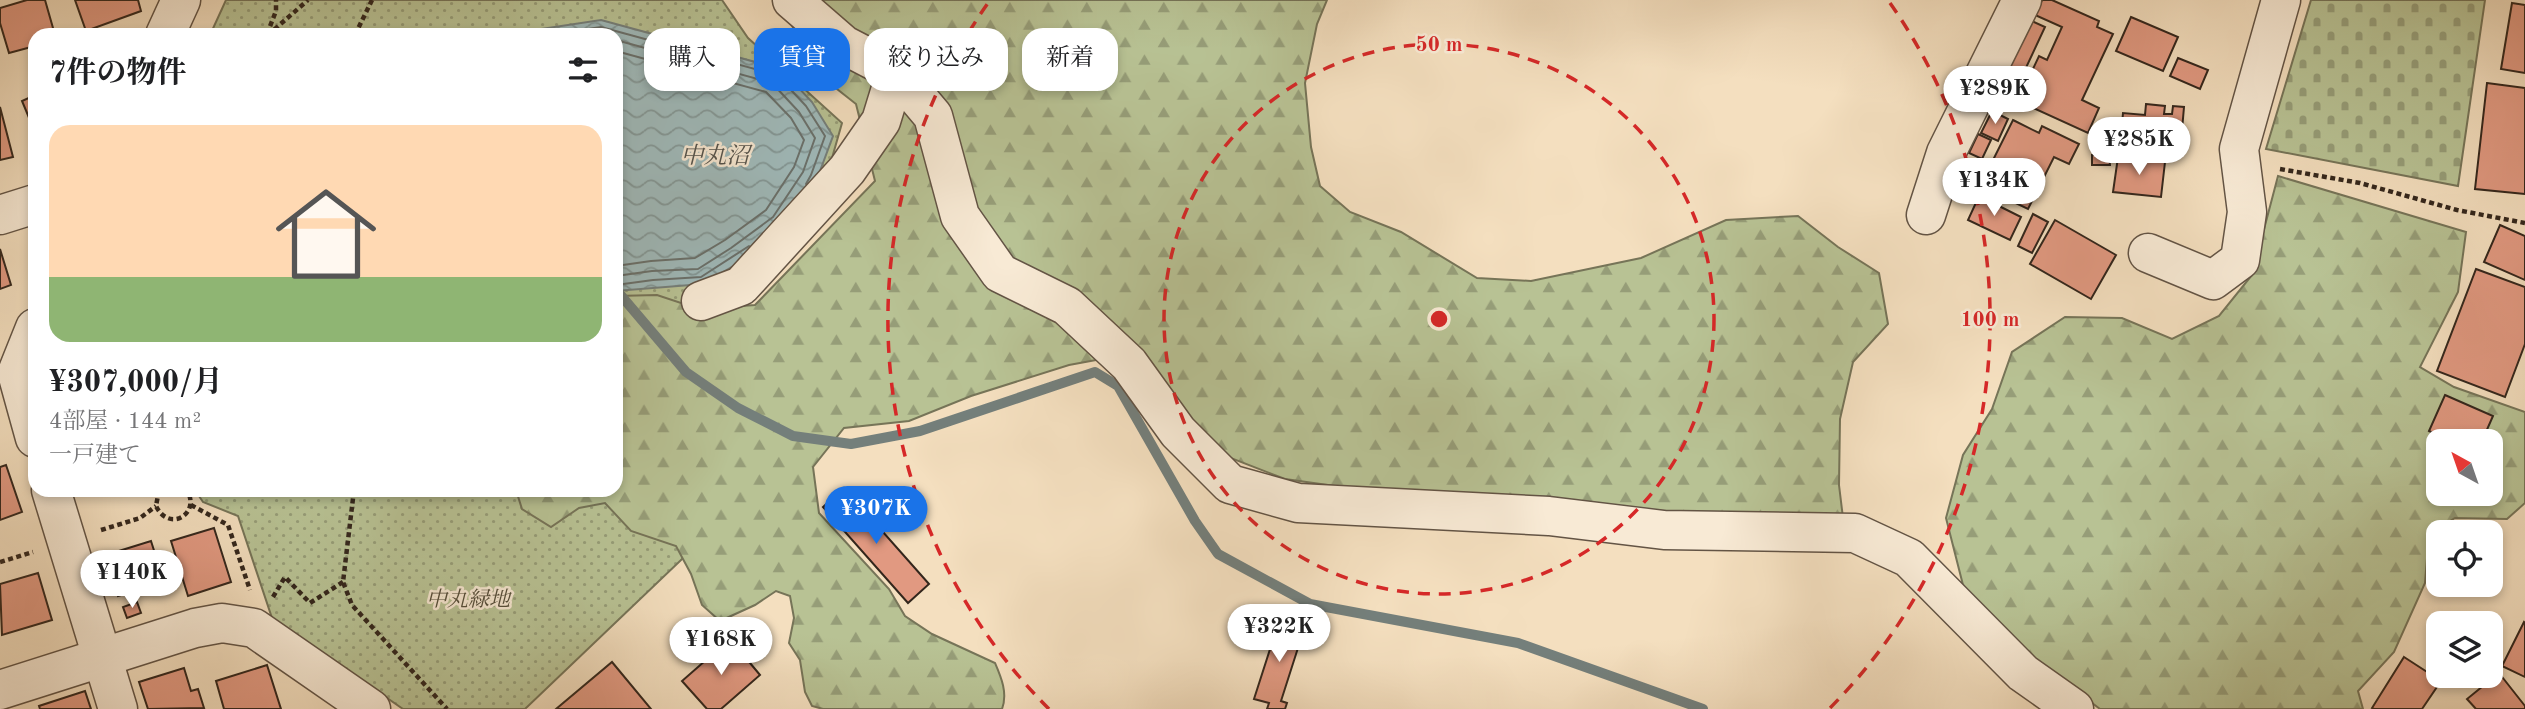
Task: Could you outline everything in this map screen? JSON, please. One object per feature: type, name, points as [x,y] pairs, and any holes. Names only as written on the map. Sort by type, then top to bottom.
[{"type":"street","points":[[168,28],[181,0]]},
{"type":"street","points":[[792,0],[844,45],[864,56]]},
{"type":"street","points":[[1926,215],[1946,153],[2022,0]]},
{"type":"street","points":[[2148,253],[2213,280],[2240,260],[2247,212],[2239,149],[2281,0]]},
{"type":"street","points":[[701,301],[741,286],[847,170],[881,121],[890,91]]},
{"type":"street","points":[[911,91],[933,116],[960,216],[1000,272],[1067,306],[1129,364],[1178,432],[1230,484],[1298,503],[1549,516],[1664,530],[1855,533],[1909,558],[2023,673],[2074,709]]},
{"type":"street","points":[[0,215],[28,206]]},
{"type":"street","points":[[22,433],[17,373],[28,346]]},
{"type":"street","points":[[53,497],[118,709]]},
{"type":"street","points":[[0,690],[208,625],[222,623],[254,628],[371,709]]},
{"type":"path","points":[[270,28],[279,0]]},
{"type":"path","points":[[275,28],[308,0]]},
{"type":"path","points":[[358,28],[372,0]]},
{"type":"path","points":[[2242,173],[2278,169],[2360,183],[2457,210],[2525,223]]},
{"type":"path","points":[[158,497],[156,506],[167,519],[184,516],[191,505],[190,497]]},
{"type":"path","points":[[353,497],[342,582],[352,605],[447,709]]},
{"type":"path","points":[[191,505],[228,525],[249,587],[254,628]]},
{"type":"path","points":[[285,577],[310,603],[342,582]]},
{"type":"green space","name":"中丸沼","points":[[226,0],[722,0],[754,43],[754,91],[807,91],[842,123],[822,193],[697,326],[623,305],[623,28],[213,28]]},
{"type":"green space","points":[[780,0],[1327,0],[1317,24],[1305,83],[1311,147],[1320,186],[1350,212],[1401,232],[1477,278],[1531,281],[1641,258],[1726,220],[1798,216],[1838,247],[1879,273],[1888,324],[1853,362],[1840,419],[1839,485],[1843,518],[1679,517],[1385,493],[1285,479],[1228,457],[1170,400],[1134,353],[1069,365],[971,396],[909,421],[844,428],[813,467],[819,513],[889,589],[905,616],[932,634],[995,663],[1003,685],[1004,703],[1002,709],[823,709],[812,706],[805,692],[800,660],[789,643],[794,618],[790,596],[776,591],[755,605],[720,621],[702,605],[691,574],[676,546],[631,531],[605,503],[579,508],[551,527],[522,509],[518,497],[623,497],[623,296],[657,295],[699,309],[755,305],[875,181],[856,104],[840,91],[850,91],[850,28],[793,28]]},
{"type":"green space","points":[[2311,0],[2485,0],[2458,186],[2266,149]]},
{"type":"green space","points":[[2278,176],[2466,232],[2458,292],[2420,367],[2454,387],[2525,412],[2525,503],[2507,519],[2426,520],[2425,583],[2394,652],[2358,691],[2363,709],[2100,709],[2004,636],[1963,585],[1946,518],[1963,455],[1992,409],[2012,352],[2065,317],[2122,318],[2172,339],[2219,316],[2252,275]]},
{"type":"green space","name":"中丸緑地","points":[[623,490],[747,497],[525,709],[403,709],[272,618],[238,516],[203,502],[200,497],[623,497]]},
{"type":"water","name":"中丸沼","points":[[601,20],[644,32],[644,91],[740,91],[740,58],[754,62],[754,91],[802,91],[812,102],[833,136],[817,179],[740,262],[703,284],[623,290],[623,28],[548,28]]},
{"type":"building","points":[[27,0],[45,0],[53,28],[28,28],[28,48],[9,53],[0,23],[0,8]]},
{"type":"building","points":[[75,0],[138,0],[141,11],[94,28],[85,28]]},
{"type":"building","points":[[2042,0],[2052,0],[2099,21],[2097,27],[2113,34],[2082,100],[2099,108],[2088,133],[2018,101],[2039,56],[2047,60],[2062,27],[2035,15]]},
{"type":"building","points":[[2512,3],[2525,5],[2525,73],[2501,69]]},
{"type":"building","points":[[2023,17],[2045,27],[2016,89],[1994,79]]},
{"type":"building","points":[[2131,17],[2178,37],[2163,71],[2116,51]]},
{"type":"building","points":[[2178,58],[2208,70],[2200,89],[2170,76]]},
{"type":"building","points":[[2487,83],[2525,88],[2525,194],[2475,189]]},
{"type":"building","points":[[28,98],[28,115],[22,101]]},
{"type":"building","points":[[2146,104],[2165,106],[2164,114],[2172,114],[2173,106],[2184,107],[2180,153],[2120,147],[2123,113],[2145,115]]},
{"type":"building","points":[[0,107],[13,157],[0,160]]},
{"type":"building","points":[[1992,111],[2008,119],[1998,141],[1981,133]]},
{"type":"building","points":[[2013,120],[2039,133],[2042,126],[2079,144],[2069,164],[2054,157],[2028,209],[1980,186]]},
{"type":"building","points":[[1978,134],[1991,140],[1982,159],[1969,153]]},
{"type":"building","points":[[2092,155],[2109,155],[2110,165],[2092,165]]},
{"type":"building","points":[[2118,157],[2165,162],[2161,197],[2113,192]]},
{"type":"building","points":[[1962,167],[1976,175],[1969,186],[1955,179]]},
{"type":"building","points":[[1979,196],[2021,217],[2010,240],[1968,220]]},
{"type":"building","points":[[2033,214],[2048,222],[2032,253],[2018,246]]},
{"type":"building","points":[[2055,220],[2116,255],[2091,299],[2030,264]]},
{"type":"building","points":[[2500,225],[2525,236],[2525,280],[2484,262]]},
{"type":"building","points":[[0,249],[11,285],[0,289]]},
{"type":"building","points":[[2476,269],[2525,287],[2525,344],[2505,397],[2437,371]]},
{"type":"building","points":[[2445,395],[2493,416],[2487,429],[2430,429]]},
{"type":"building","points":[[6,465],[22,512],[0,520],[0,467]]},
{"type":"building","points":[[844,488],[929,584],[908,603],[823,507]]},
{"type":"building","points":[[214,528],[231,582],[188,596],[171,541]]},
{"type":"building","points":[[151,541],[164,582],[118,596],[106,555]]},
{"type":"building","points":[[38,573],[52,620],[2,635],[0,584]]},
{"type":"building","points":[[137,602],[141,613],[127,618],[123,607]]},
{"type":"building","points":[[1280,618],[1305,626],[1281,701],[1287,703],[1285,709],[1267,709],[1269,703],[1254,699]]},
{"type":"building","points":[[2524,622],[2525,677],[2503,666]]},
{"type":"building","points":[[730,639],[760,675],[721,709],[707,709],[682,681]]},
{"type":"building","points":[[2404,657],[2426,671],[2426,688],[2436,688],[2422,709],[2372,708]]},
{"type":"building","points":[[612,662],[651,709],[556,709]]},
{"type":"building","points":[[267,665],[281,709],[224,709],[216,681]]},
{"type":"building","points":[[184,668],[191,691],[198,689],[204,708],[148,709],[139,682]]},
{"type":"building","points":[[2503,678],[2525,709],[2476,709],[2467,699],[2481,688],[2503,688]]},
{"type":"building","points":[[85,691],[91,709],[40,709],[39,706]]},
{"type":"waterway","points":[[623,298],[686,372],[738,408],[793,436],[851,444],[920,431],[1095,372],[1118,386],[1195,521],[1218,554],[1310,604],[1518,643],[1703,709]]}]
